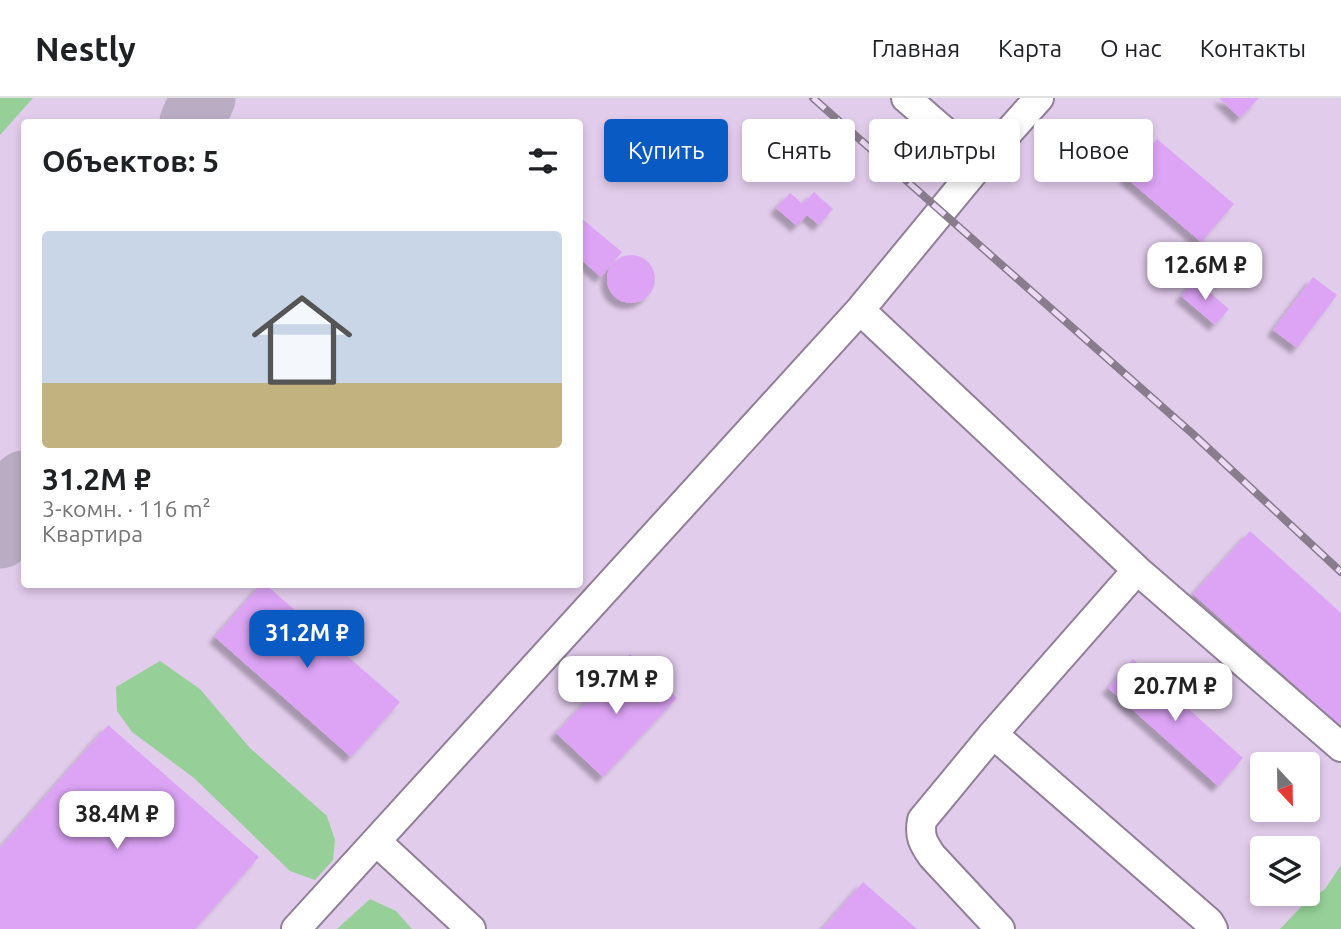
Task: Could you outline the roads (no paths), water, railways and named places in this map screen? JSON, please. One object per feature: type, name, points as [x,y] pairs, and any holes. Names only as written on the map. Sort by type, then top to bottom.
[{"type":"lane","points":[[906,98],[930,119]]},
{"type":"lane","points":[[1020,119],[1039,98]]},
{"type":"lane","points":[[296,929],[860,310],[965,182]]},
{"type":"lane","points":[[860,310],[1137,570],[1341,747]]},
{"type":"lane","points":[[1000,929],[923,844],[919,833],[922,821],[993,734],[1137,570]]},
{"type":"lane","points":[[993,734],[1209,922],[1213,929]]},
{"type":"lane","points":[[377,842],[471,929]]},
{"type":"railway","points":[[813,98],[1194,435],[1341,572]]}]
